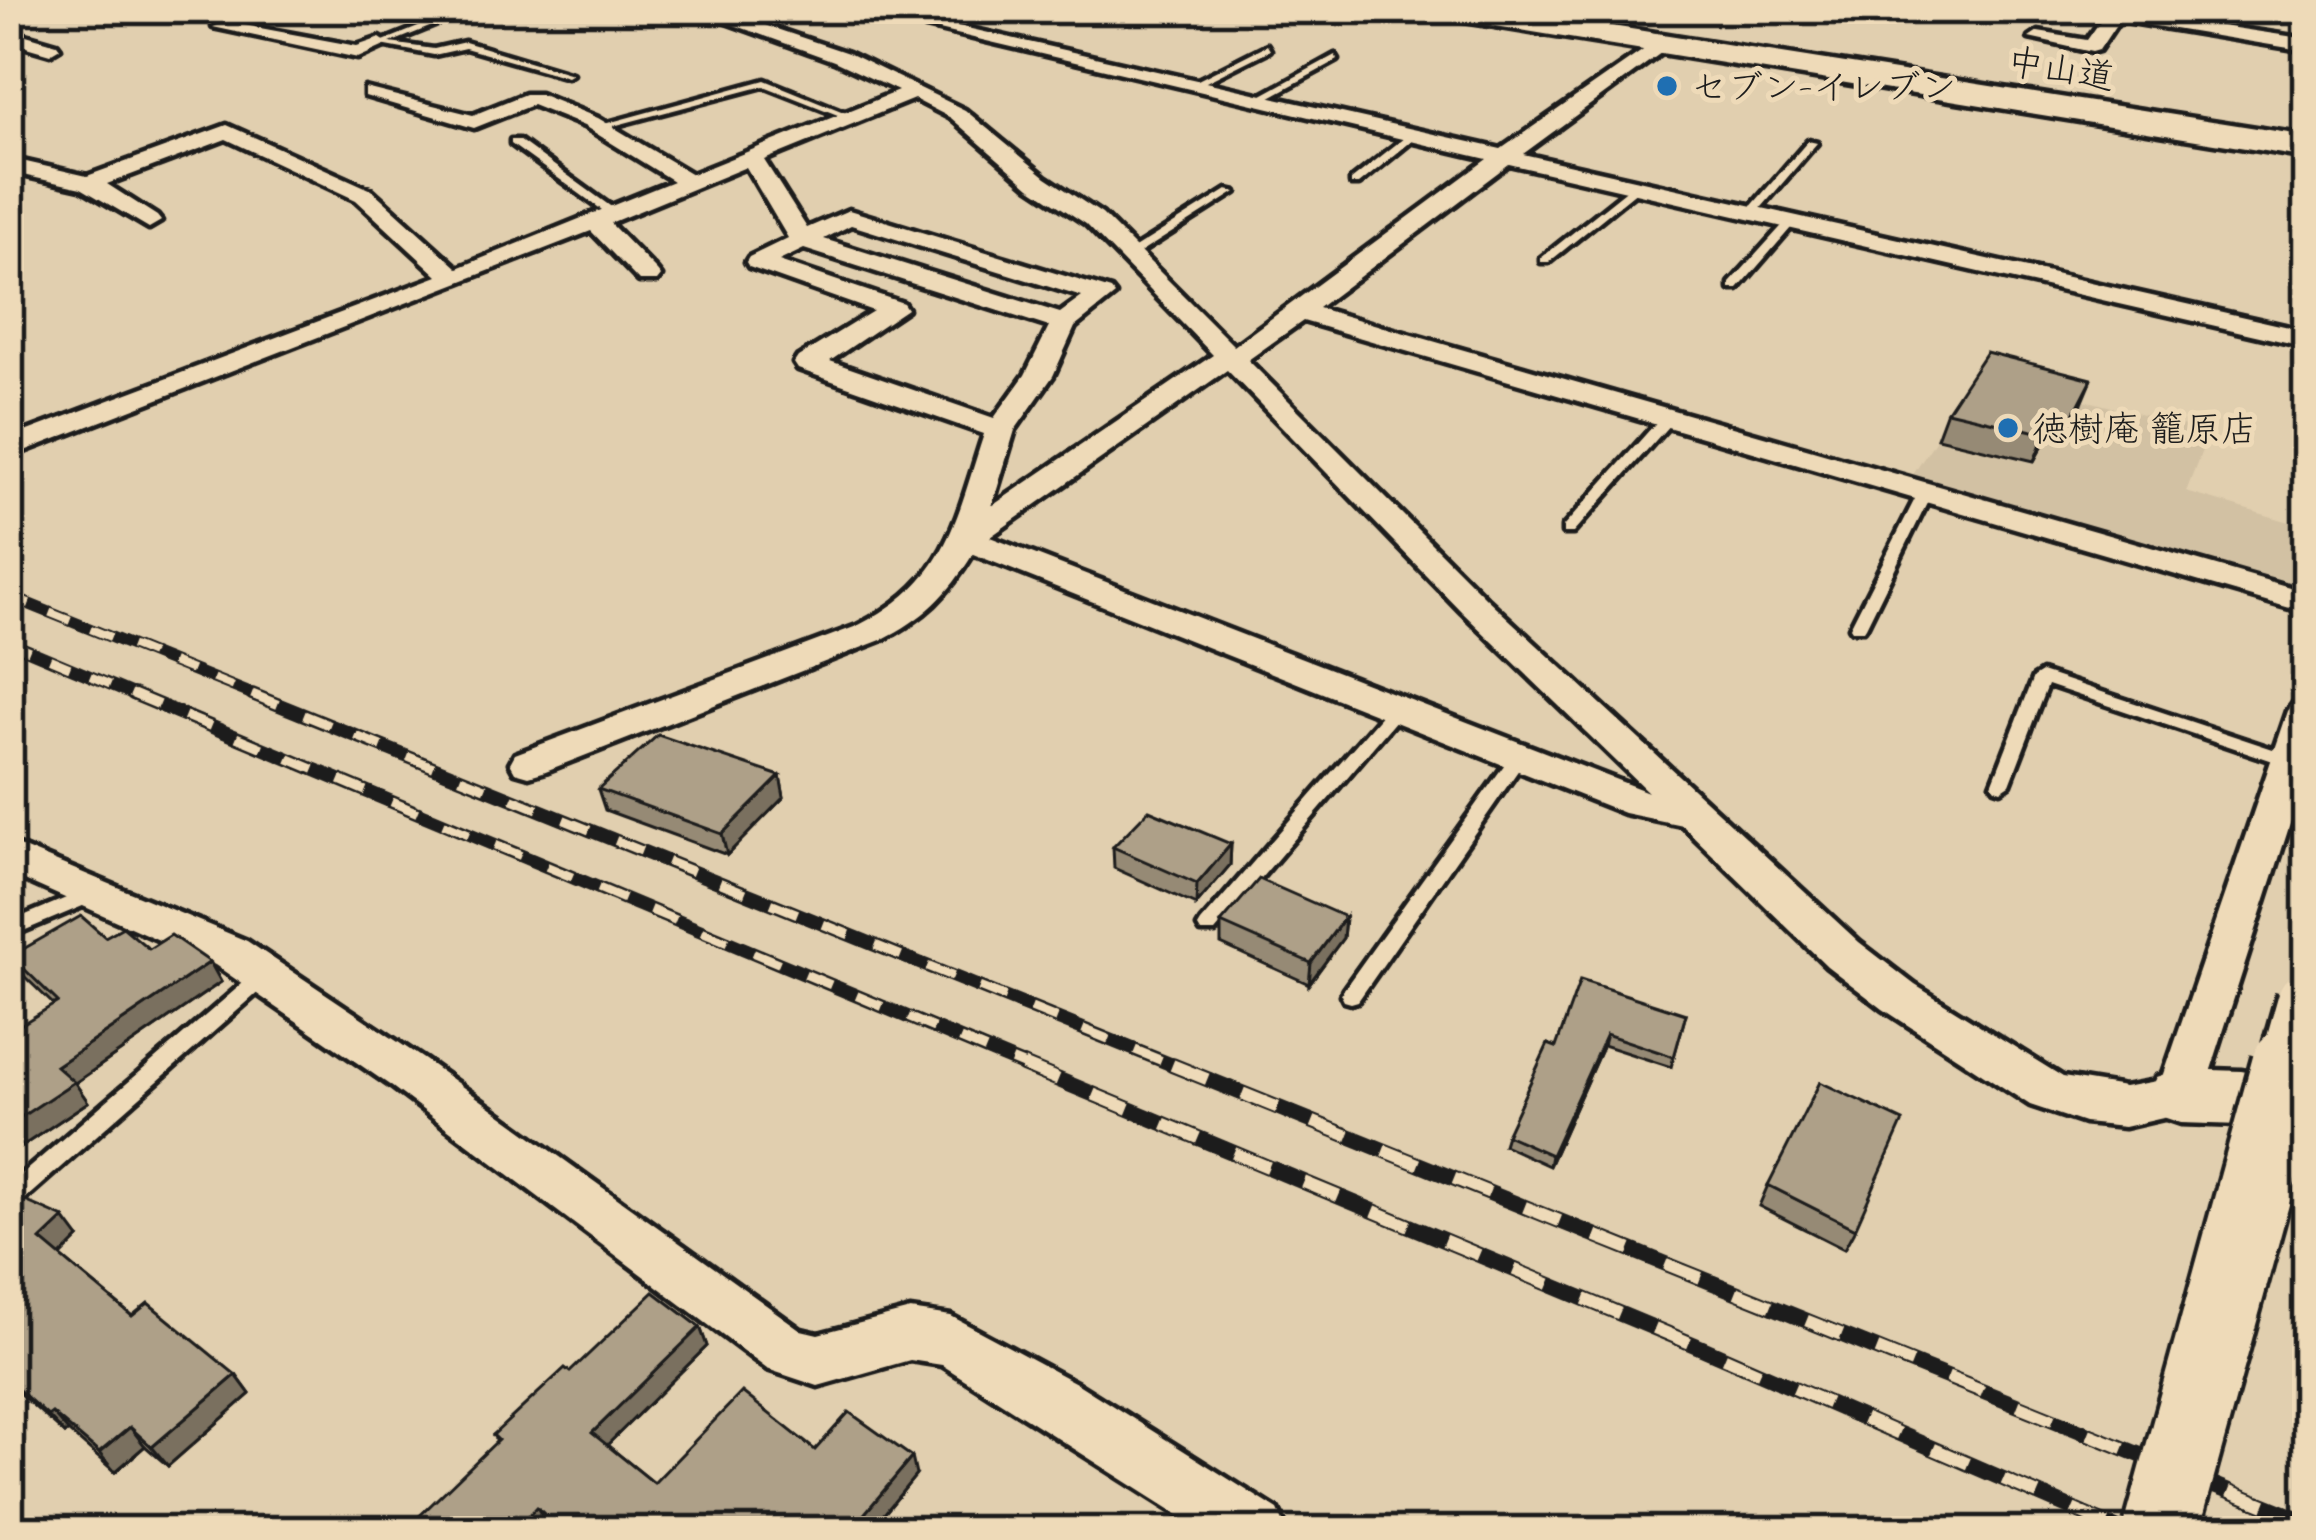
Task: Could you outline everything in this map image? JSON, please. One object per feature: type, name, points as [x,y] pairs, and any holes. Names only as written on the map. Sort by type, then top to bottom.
[{"type":"highway","name":"中山道","points":[[1446,9],[2307,147]]},
{"type":"main road","points":[[2161,1531],[2307,1000]]},
{"type":"main road","points":[[2181,1096],[2290,1106]]},
{"type":"street","points":[[274,9],[222,27],[358,52],[380,44]]},
{"type":"street","points":[[700,9],[756,26],[915,91],[958,114],[1038,182],[1094,219],[1233,356],[1385,517],[1690,813],[1843,954],[1899,998],[2047,1091],[2084,1103],[2124,1107],[2181,1096],[2307,711]]},
{"type":"street","points":[[859,9],[2307,339]]},
{"type":"street","points":[[2038,38],[2092,46],[2116,11],[2271,31],[2307,45]]},
{"type":"street","points":[[9,36],[50,48]]},
{"type":"street","points":[[966,539],[1213,366],[1257,345],[1295,310],[1662,43]]},
{"type":"street","points":[[9,448],[455,278],[915,91]]},
{"type":"street","points":[[372,92],[474,122],[532,98],[598,127],[690,182]]},
{"type":"street","points":[[88,183],[226,131],[364,194],[455,278]]},
{"type":"street","points":[[751,157],[802,240],[1064,323]]},
{"type":"street","points":[[9,165],[88,183],[148,221]]},
{"type":"street","points":[[604,217],[648,276]]},
{"type":"street","points":[[529,763],[868,633],[908,613],[937,587],[966,539],[1000,430],[1039,376],[1064,323],[1102,295],[849,217],[758,262],[894,309],[808,363],[1000,430]]},
{"type":"street","points":[[1295,310],[2307,603]]},
{"type":"street","points":[[966,539],[1638,804],[1690,813]]},
{"type":"street","points":[[9,856],[90,895],[192,932],[264,976],[408,1073],[786,1351],[818,1360],[910,1335],[951,1341],[1058,1403],[1256,1531]]},
{"type":"lane","points":[[380,44],[470,9]]},
{"type":"lane","points":[[756,26],[802,9]]},
{"type":"lane","points":[[380,44],[434,52],[465,46],[567,74]]},
{"type":"lane","points":[[1193,85],[1267,48]]},
{"type":"lane","points":[[1258,100],[1335,58]]},
{"type":"lane","points":[[598,127],[765,82],[851,117]]},
{"type":"lane","points":[[1355,182],[1413,136]]},
{"type":"lane","points":[[514,142],[604,217]]},
{"type":"lane","points":[[1752,212],[1812,143]]},
{"type":"lane","points":[[1545,260],[1638,186]]},
{"type":"lane","points":[[1131,254],[1231,192]]},
{"type":"lane","points":[[1734,286],[1792,221]]},
{"type":"lane","points":[[1568,530],[1666,419]]},
{"type":"lane","points":[[1858,627],[1924,494]]},
{"type":"lane","points":[[2001,784],[2042,677],[2291,761]]},
{"type":"lane","points":[[1208,927],[1397,708]]},
{"type":"lane","points":[[1351,994],[1518,758]]},
{"type":"lane","points":[[9,930],[90,895]]},
{"type":"lane","points":[[9,1199],[264,976]]},
{"type":"lane","points":[[2188,1412],[2290,1106]]},
{"type":"shaded area","points":[[1979,373],[2209,432],[2186,492],[2307,527],[2307,598],[1909,481]]},
{"type":"building","points":[[1986,352],[2092,379],[2074,414],[2058,410],[2045,434],[1947,411]]},
{"type":"building","points":[[658,735],[780,776],[722,834],[598,789]]},
{"type":"building","points":[[1149,810],[1231,844],[1197,884],[1113,847]]},
{"type":"building","points":[[1259,879],[1345,917],[1311,963],[1221,923]]},
{"type":"building","points":[[81,916],[105,937],[123,927],[149,949],[171,935],[210,962],[56,1066],[74,1082],[9,1125],[9,1032],[58,1002],[11,956]]},
{"type":"building","points":[[1580,980],[1686,1014],[1674,1057],[1606,1034],[1551,1155],[1506,1135],[1548,1044],[1556,1047]]},
{"type":"building","points":[[1820,1082],[1903,1121],[1855,1229],[1768,1185]]},
{"type":"building","points":[[9,1194],[64,1218],[41,1240],[132,1316],[148,1303],[236,1375],[152,1447],[130,1427],[99,1453],[9,1381]]},
{"type":"building","points":[[654,1292],[700,1327],[592,1433],[654,1483],[742,1392],[815,1450],[849,1412],[912,1457],[850,1531],[562,1531],[537,1507],[514,1531],[404,1531],[498,1440],[493,1435],[565,1368],[570,1372]]},
{"type":"railway","points":[[9,596],[259,697]]},
{"type":"railway","points":[[9,642],[140,697]]},
{"type":"railway","points":[[133,694],[1030,1068]]},
{"type":"railway","points":[[252,694],[1180,1068]]},
{"type":"railway","points":[[1023,1065],[1695,1345],[2123,1531]]},
{"type":"railway","points":[[1172,1065],[2307,1522]]},
{"type":"place","name":"セブン-イレブン","points":[[1667,86]]},
{"type":"place","name":"徳樹庵 籠原店","points":[[2008,428]]}]
